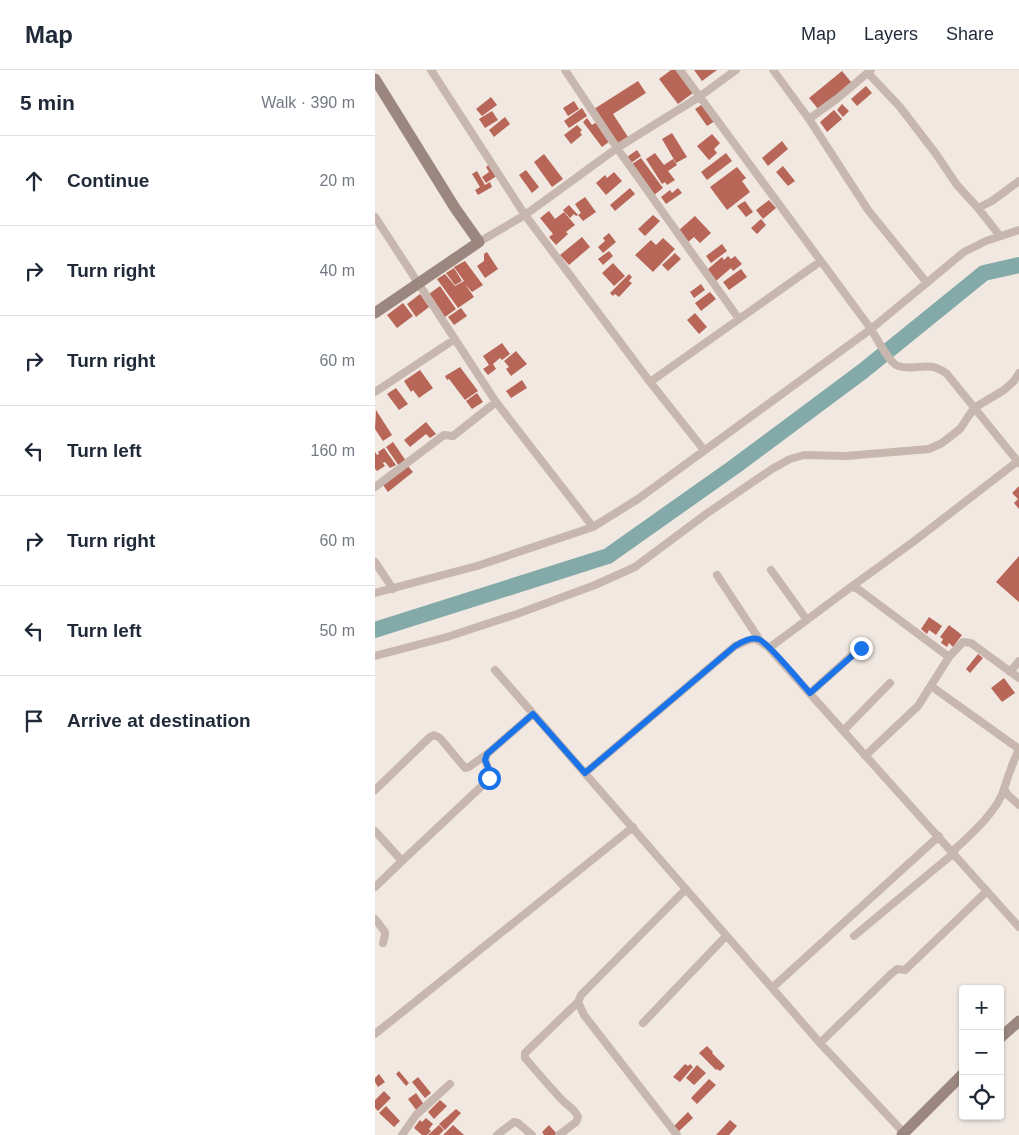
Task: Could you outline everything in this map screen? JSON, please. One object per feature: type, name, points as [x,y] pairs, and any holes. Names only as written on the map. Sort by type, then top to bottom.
[{"type":"street","points":[[431,70],[525,214],[704,450]]},
{"type":"street","points":[[565,70],[617,148],[739,319]]},
{"type":"street","points":[[680,70],[871,329],[891,360],[898,366],[931,366],[942,370],[1019,462],[769,648]]},
{"type":"street","points":[[375,313],[479,242],[525,214],[617,148],[699,97],[736,70]]},
{"type":"street","points":[[773,70],[809,118],[868,210],[927,283]]},
{"type":"street","points":[[809,118],[838,98],[870,71],[936,154],[957,185],[1000,236]]},
{"type":"street","points":[[375,79],[455,208],[479,242]]},
{"type":"street","points":[[978,208],[992,201],[1019,181]]},
{"type":"street","points":[[375,216],[496,402],[593,527]]},
{"type":"street","points":[[375,594],[477,566],[593,527],[637,499],[871,329],[965,252],[1000,236],[1019,230]]},
{"type":"street","points":[[651,382],[821,261]]},
{"type":"street","points":[[376,389],[455,339]]},
{"type":"street","points":[[375,656],[447,637],[517,614],[595,585],[635,567],[706,514],[790,459],[804,455],[846,456],[929,449],[942,443],[961,429],[974,408],[1004,390],[1014,381],[1019,373]]},
{"type":"street","points":[[375,487],[444,435],[453,436],[496,402]]},
{"type":"street","points":[[375,562],[393,589]]},
{"type":"street","points":[[771,570],[807,620]]},
{"type":"street","points":[[717,576],[759,639],[810,693],[1019,927]]},
{"type":"street","points":[[851,587],[858,589],[949,657]]},
{"type":"street","points":[[585,773],[735,646],[750,639],[759,639]]},
{"type":"street","points":[[865,756],[918,706],[949,657],[959,645],[966,642],[971,643],[1019,678]]},
{"type":"street","points":[[810,693],[861,648]]},
{"type":"street","points":[[1010,672],[1019,661]]},
{"type":"street","points":[[495,670],[820,1043],[903,1134],[962,1075]]},
{"type":"street","points":[[843,731],[890,683]]},
{"type":"street","points":[[854,936],[953,853],[978,828],[998,802],[1005,789],[1019,749],[931,686]]},
{"type":"street","points":[[375,790],[430,737],[440,738],[465,768],[487,754],[533,714]]},
{"type":"street","points":[[375,887],[485,784],[490,772],[485,760],[487,754]]},
{"type":"street","points":[[1005,789],[1008,795],[1019,805]]},
{"type":"street","points":[[375,1034],[633,827]]},
{"type":"street","points":[[375,831],[402,861]]},
{"type":"street","points":[[772,988],[939,836]]},
{"type":"street","points":[[559,1135],[576,1122],[578,1117],[576,1112],[541,1077],[525,1058],[525,1053],[578,1002],[581,994],[686,890]]},
{"type":"street","points":[[820,1043],[891,974],[897,969],[905,970],[987,891]]},
{"type":"street","points":[[375,919],[385,932],[383,943]]},
{"type":"street","points":[[643,1023],[726,936]]},
{"type":"street","points":[[578,1002],[584,1015],[677,1135]]},
{"type":"street","points":[[1004,1034],[1019,1020]]},
{"type":"street","points":[[402,1135],[416,1115],[450,1084]]},
{"type":"street","points":[[497,1135],[514,1122],[518,1123],[532,1135]]},
{"type":"building","points":[[671,70],[677,70],[693,93],[678,104],[659,79]]},
{"type":"building","points":[[694,70],[717,70],[702,81]]},
{"type":"building","points":[[842,71],[852,83],[819,110],[809,98]]},
{"type":"building","points":[[638,81],[646,93],[613,114],[628,137],[617,144],[594,109]]},
{"type":"building","points":[[866,86],[872,93],[857,106],[851,99]]},
{"type":"building","points":[[491,97],[497,105],[482,116],[476,109]]},
{"type":"building","points":[[574,101],[579,109],[568,116],[563,108]]},
{"type":"building","points":[[703,104],[715,121],[707,126],[695,109]]},
{"type":"building","points":[[842,104],[849,111],[843,117],[837,110]]},
{"type":"building","points":[[582,108],[587,116],[569,128],[564,121]]},
{"type":"building","points":[[834,110],[842,119],[827,132],[820,122]]},
{"type":"building","points":[[492,111],[498,120],[485,128],[479,119]]},
{"type":"building","points":[[505,117],[510,124],[494,137],[489,130]]},
{"type":"building","points":[[587,118],[592,125],[597,122],[610,141],[602,147],[583,122]]},
{"type":"building","points":[[577,125],[582,130],[580,132],[582,135],[571,144],[564,135]]},
{"type":"building","points":[[672,133],[687,157],[676,163],[662,139]]},
{"type":"building","points":[[712,134],[720,143],[714,149],[717,153],[709,160],[697,146]]},
{"type":"building","points":[[782,141],[788,149],[768,166],[762,158]]},
{"type":"building","points":[[637,150],[641,156],[631,163],[627,157]]},
{"type":"building","points":[[655,153],[664,165],[673,159],[677,165],[668,171],[675,180],[667,185],[665,182],[662,184],[646,159]]},
{"type":"building","points":[[726,153],[732,161],[707,180],[701,172]]},
{"type":"building","points":[[544,154],[563,179],[552,187],[534,162]]},
{"type":"building","points":[[641,158],[663,188],[654,195],[632,164]]},
{"type":"building","points":[[491,163],[498,175],[486,183],[482,177],[489,172],[486,167]]},
{"type":"building","points":[[783,166],[795,181],[788,186],[776,172]]},
{"type":"building","points":[[737,167],[746,178],[742,181],[750,192],[727,210],[710,187]]},
{"type":"building","points":[[526,170],[539,187],[532,193],[519,175]]},
{"type":"building","points":[[477,171],[485,185],[490,182],[492,187],[478,195],[475,190],[480,187],[472,174]]},
{"type":"building","points":[[614,172],[622,181],[606,195],[596,183],[605,175],[607,178]]},
{"type":"building","points":[[630,188],[635,194],[615,211],[610,205]]},
{"type":"building","points":[[678,188],[682,193],[666,204],[661,197],[670,190],[672,193]]},
{"type":"building","points":[[585,197],[596,212],[583,221],[578,215],[581,213],[575,204]]},
{"type":"building","points":[[769,200],[776,208],[763,219],[756,210]]},
{"type":"building","points":[[745,201],[753,212],[746,217],[737,206]]},
{"type":"building","points":[[569,205],[578,215],[574,214],[570,218],[563,210]]},
{"type":"building","points":[[549,211],[555,219],[564,212],[575,225],[566,232],[568,234],[556,245],[549,237],[553,234],[540,218]]},
{"type":"building","points":[[653,215],[660,221],[645,236],[638,229]]},
{"type":"building","points":[[695,216],[711,233],[700,243],[694,237],[688,242],[678,231]]},
{"type":"building","points":[[761,219],[766,225],[757,234],[751,228]]},
{"type":"building","points":[[609,233],[616,242],[603,253],[598,247],[605,241],[603,238]]},
{"type":"building","points":[[582,237],[590,247],[569,265],[560,255]]},
{"type":"building","points":[[663,238],[675,249],[653,272],[635,255],[651,240],[656,245]]},
{"type":"building","points":[[722,244],[727,251],[711,263],[706,256]]},
{"type":"building","points":[[609,251],[613,256],[603,265],[598,259]]},
{"type":"building","points":[[487,252],[498,269],[485,278],[477,266],[484,261],[484,254]]},
{"type":"building","points":[[675,253],[681,259],[668,271],[662,265]]},
{"type":"building","points":[[728,256],[731,259],[735,256],[742,264],[733,271],[731,268],[716,281],[707,270],[722,257],[724,260]]},
{"type":"building","points":[[465,261],[483,285],[472,292],[465,284],[474,297],[458,308],[437,279],[445,274],[455,286],[464,281],[454,267]]},
{"type":"building","points":[[613,263],[625,276],[614,286],[602,273]]},
{"type":"building","points":[[454,268],[462,281],[455,285],[446,273]]},
{"type":"building","points":[[741,269],[747,277],[729,290],[723,282]]},
{"type":"building","points":[[629,274],[632,277],[629,281],[632,283],[619,297],[615,294],[613,296],[610,293]]},
{"type":"building","points":[[701,284],[705,290],[694,298],[690,292]]},
{"type":"building","points":[[440,286],[456,309],[445,317],[429,294]]},
{"type":"building","points":[[710,292],[716,299],[701,311],[695,303]]},
{"type":"building","points":[[420,294],[429,307],[416,317],[407,304]]},
{"type":"building","points":[[403,303],[413,316],[397,328],[387,315]]},
{"type":"building","points":[[461,308],[467,316],[454,325],[448,317]]},
{"type":"building","points":[[695,313],[707,327],[699,334],[687,320]]},
{"type":"building","points":[[502,343],[510,354],[502,360],[500,358],[493,364],[496,369],[488,375],[483,369],[489,365],[483,356]]},
{"type":"building","points":[[516,351],[527,364],[511,376],[506,369],[509,367],[504,361]]},
{"type":"building","points":[[460,367],[478,391],[465,400],[445,376]]},
{"type":"building","points":[[420,370],[433,388],[419,398],[413,390],[411,392],[404,381]]},
{"type":"building","points":[[522,380],[527,388],[511,398],[506,391]]},
{"type":"building","points":[[396,388],[408,404],[399,410],[387,394]]},
{"type":"building","points":[[477,393],[483,402],[472,409],[466,401]]},
{"type":"building","points":[[376,410],[392,435],[383,441],[375,429]]},
{"type":"building","points":[[426,422],[436,434],[430,438],[426,434],[410,447],[404,440]]},
{"type":"building","points":[[393,442],[406,461],[399,466],[386,447]]},
{"type":"building","points":[[384,448],[396,465],[390,468],[379,458],[385,466],[377,471],[375,469],[375,452],[377,455]]},
{"type":"building","points":[[408,466],[413,472],[388,492],[383,485]]},
{"type":"building","points":[[1019,486],[1019,509],[1014,503],[1018,499],[1012,493]]},
{"type":"building","points":[[1019,556],[1019,602],[996,582]]},
{"type":"building","points":[[929,617],[942,626],[936,635],[929,630],[927,634],[921,629]]},
{"type":"building","points":[[949,625],[962,635],[953,647],[949,643],[947,647],[941,643],[943,639],[940,637]]},
{"type":"building","points":[[978,654],[983,658],[970,673],[966,669]]},
{"type":"building","points":[[1004,678],[1015,693],[1002,702],[991,688]]},
{"type":"building","points":[[707,1046],[725,1066],[720,1071],[716,1070],[699,1053]]},
{"type":"building","points":[[685,1064],[688,1066],[690,1064],[693,1067],[680,1082],[673,1077]]},
{"type":"building","points":[[697,1065],[706,1073],[694,1085],[686,1078]]},
{"type":"building","points":[[399,1071],[409,1083],[406,1086],[396,1074]]},
{"type":"building","points":[[379,1074],[385,1082],[378,1087],[375,1078]]},
{"type":"building","points":[[418,1077],[431,1093],[425,1098],[412,1082]]},
{"type":"building","points":[[709,1079],[716,1085],[697,1104],[691,1098]]},
{"type":"building","points":[[384,1091],[391,1098],[378,1111],[375,1108],[375,1100]]},
{"type":"building","points":[[416,1093],[425,1106],[417,1111],[408,1099]]},
{"type":"building","points":[[440,1100],[447,1106],[434,1119],[428,1112]]},
{"type":"building","points":[[386,1106],[400,1121],[394,1127],[379,1113]]},
{"type":"building","points":[[456,1109],[461,1113],[445,1130],[439,1124]]},
{"type":"building","points":[[688,1112],[693,1118],[677,1133],[672,1128]]},
{"type":"building","points":[[426,1118],[433,1124],[429,1129],[431,1131],[427,1135],[422,1135],[414,1128],[420,1120],[422,1122]]},
{"type":"building","points":[[730,1120],[737,1126],[729,1135],[716,1135]]},
{"type":"building","points":[[439,1125],[444,1130],[439,1135],[428,1135]]},
{"type":"building","points":[[453,1125],[464,1135],[443,1135]]},
{"type":"building","points":[[549,1125],[557,1134],[544,1135],[542,1132]]},
{"type":"waterway","points":[[375,630],[608,556],[734,467],[863,371],[984,273],[1019,265]]},
{"type":"route","points":[[489,778],[490,772],[485,760],[487,754],[533,714],[585,773],[735,646],[750,639],[759,639],[810,693],[861,648]]}]
